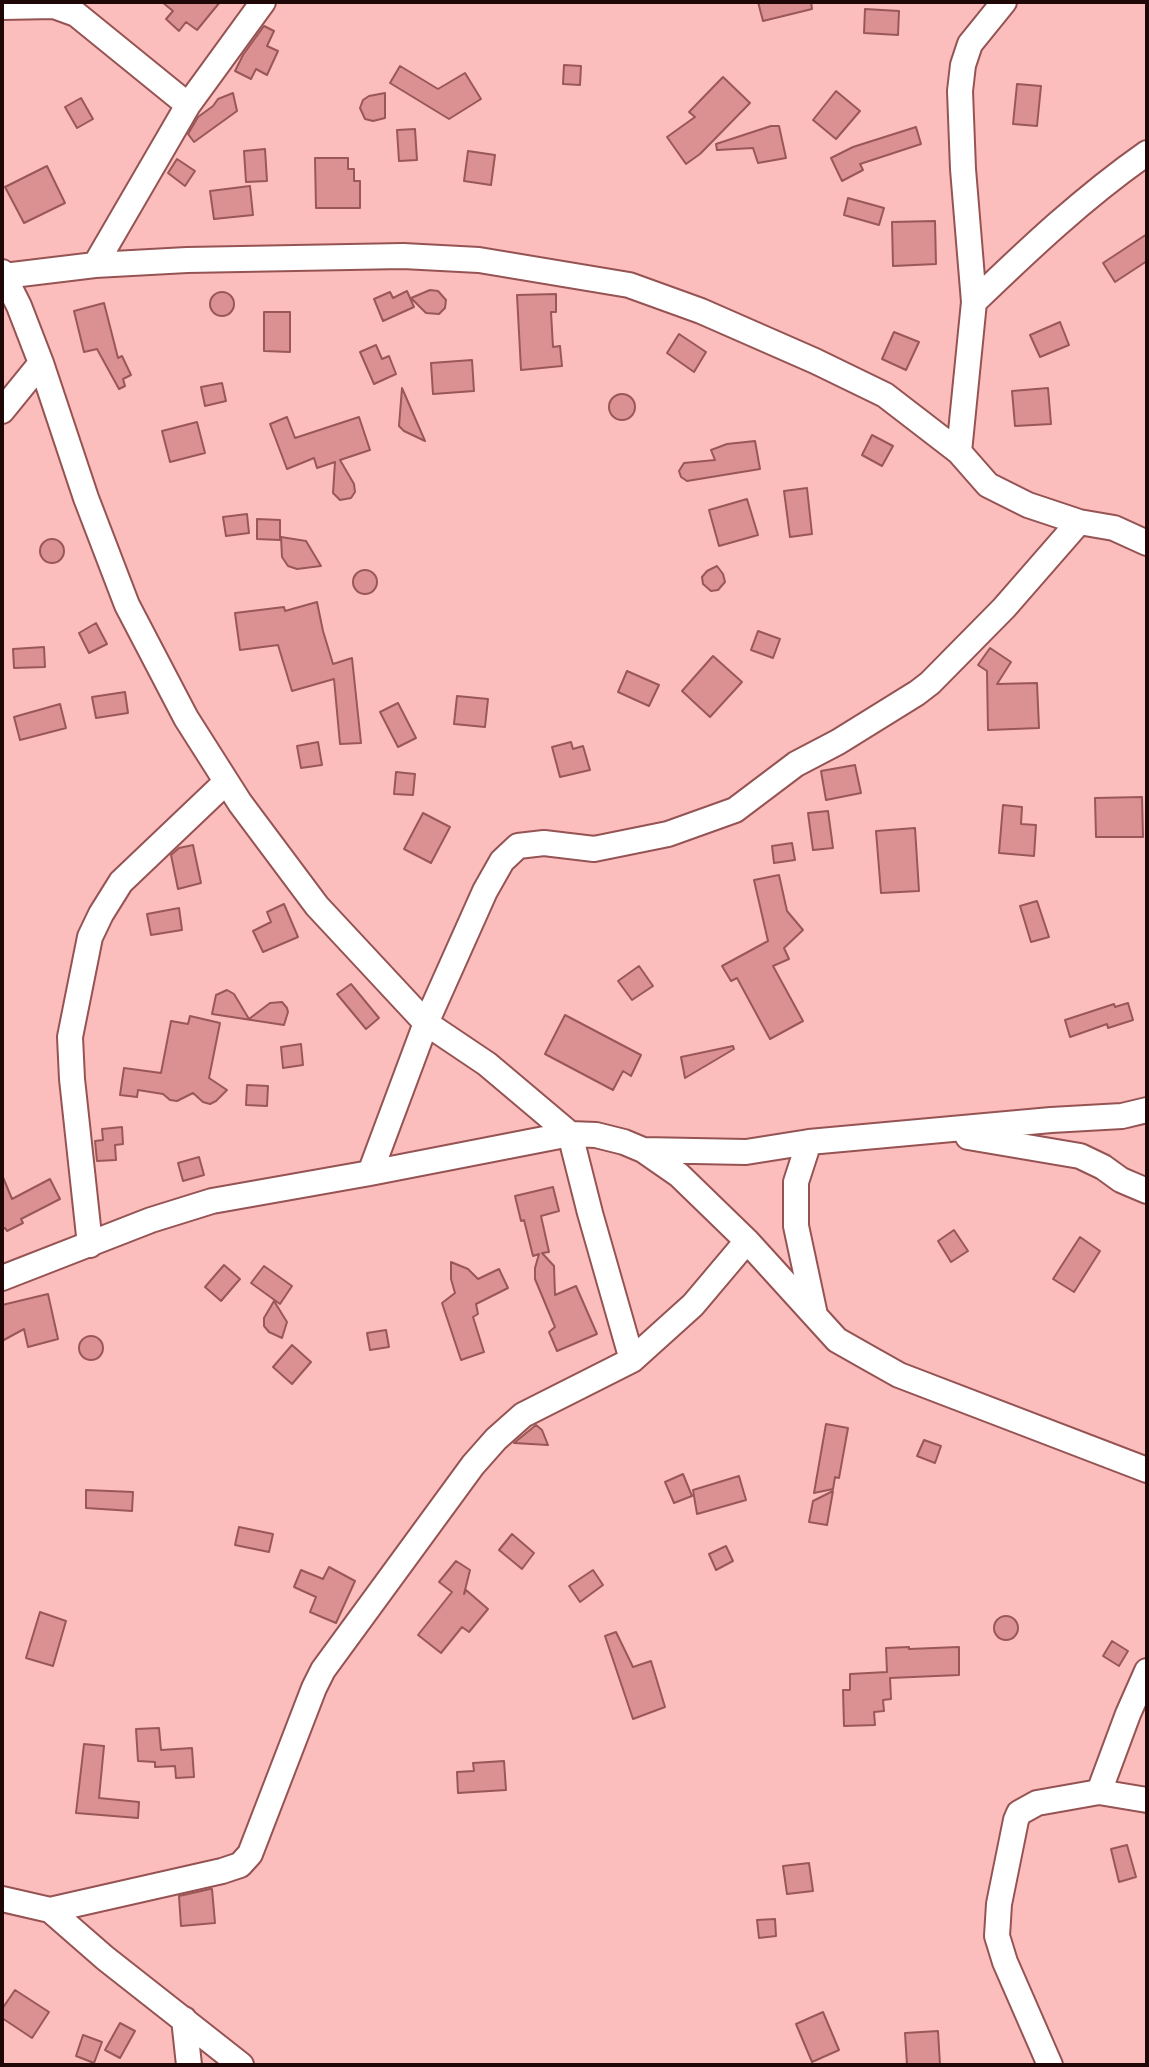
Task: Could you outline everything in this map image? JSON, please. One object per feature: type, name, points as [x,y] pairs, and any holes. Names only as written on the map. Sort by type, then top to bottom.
[{"type":"street","points":[[95,265],[188,105],[263,2]]},
{"type":"street","points":[[959,452],[974,302],[960,91],[963,65],[970,44],[1004,2]]},
{"type":"street","points":[[2,7],[54,6],[76,14],[188,105]]},
{"type":"street","points":[[974,302],[1045,234],[1107,181],[1147,153]]},
{"type":"street","points":[[632,1360],[570,1134],[487,1064],[426,1023],[317,906],[226,782],[186,718],[127,605],[86,498],[41,363],[3,274],[187,260],[403,256],[479,260],[629,285],[701,311],[885,395],[959,452],[988,485],[1028,505],[1079,522],[1114,528],[1147,543]]},
{"type":"street","points":[[2,411],[41,363]]},
{"type":"street","points":[[370,1173],[426,1023],[485,891],[502,861],[518,846],[544,843],[594,849],[668,834],[735,810],[796,764],[838,742],[930,683],[1004,608],[1079,522]]},
{"type":"street","points":[[90,1245],[70,1037],[90,937],[121,882],[226,782]]},
{"type":"street","points":[[643,1150],[746,1152],[809,1142],[1122,1116],[1147,1110]]},
{"type":"street","points":[[934,1131],[1080,1156],[1147,1191]]},
{"type":"street","points":[[2,1278],[151,1220],[212,1201],[570,1134],[596,1135],[643,1150],[679,1175],[747,1241],[837,1340],[899,1375],[1147,1470]]},
{"type":"street","points":[[809,1142],[796,1182],[796,1226],[815,1317]]},
{"type":"street","points":[[2,1899],[50,1910],[240,1865],[250,1854],[323,1670],[473,1465],[523,1415],[632,1360],[693,1305],[747,1241]]},
{"type":"street","points":[[1099,1792],[1147,1671]]},
{"type":"street","points":[[1050,2065],[1005,1962],[997,1936],[1003,1879],[1019,1813],[1037,1803],[1099,1792],[1147,1800]]},
{"type":"street","points":[[50,1910],[105,1958],[241,2065]]},
{"type":"street","points":[[184,2019],[189,2065]]},
{"type":"building","points":[[162,2],[220,2],[197,30],[186,22],[179,31],[166,19],[173,11]]},
{"type":"building","points":[[758,2],[811,2],[812,9],[763,21]]},
{"type":"building","points":[[865,9],[899,11],[898,35],[864,33]]},
{"type":"building","points":[[264,26],[274,31],[267,46],[278,51],[267,75],[256,69],[251,79],[235,71]]},
{"type":"building","points":[[564,65],[581,66],[580,85],[563,84]]},
{"type":"building","points":[[400,66],[438,89],[465,73],[481,99],[449,119],[390,83]]},
{"type":"building","points":[[723,77],[750,103],[700,154],[686,164],[667,137],[695,117],[689,112]]},
{"type":"building","points":[[1017,84],[1041,86],[1037,126],[1013,124]]},
{"type":"building","points":[[836,91],[860,111],[836,139],[813,120]]},
{"type":"building","points":[[233,93],[237,111],[194,142],[188,134],[198,117],[218,99]]},
{"type":"building","points":[[385,93],[385,118],[365,119],[360,108],[363,100]]},
{"type":"building","points":[[81,98],[93,119],[77,128],[65,107]]},
{"type":"building","points":[[779,126],[786,158],[758,163],[753,148],[717,150],[716,144]]},
{"type":"building","points":[[916,127],[921,144],[860,164],[863,170],[842,181],[831,158],[853,147]]},
{"type":"building","points":[[415,129],[417,160],[399,161],[397,130]]},
{"type":"building","points":[[265,149],[267,181],[246,182],[244,151]]},
{"type":"building","points":[[468,151],[495,155],[491,185],[464,181]]},
{"type":"building","points":[[315,158],[348,158],[348,169],[354,169],[354,181],[360,181],[360,208],[316,208]]},
{"type":"building","points":[[177,159],[195,171],[185,186],[168,173]]},
{"type":"building","points":[[47,166],[65,203],[24,223],[5,187]]},
{"type":"building","points":[[250,186],[253,215],[214,219],[210,191]]},
{"type":"building","points":[[848,198],[884,208],[879,225],[844,215]]},
{"type":"building","points":[[935,221],[936,264],[893,266],[892,222]]},
{"type":"building","points":[[1147,234],[1147,261],[1115,282],[1103,263]]},
{"type":"building","points":[[430,290],[438,291],[446,300],[445,308],[439,314],[426,313],[411,298]]},
{"type":"building","points":[[407,291],[414,307],[383,321],[374,299],[390,292],[393,298]]},
{"type":"building","points":[[222,292],[230,296],[234,304],[230,312],[222,316],[214,312],[210,304],[214,296]]},
{"type":"building","points":[[556,294],[556,312],[551,312],[553,347],[560,346],[562,366],[521,370],[517,295]]},
{"type":"building","points":[[104,303],[118,358],[122,356],[131,375],[123,379],[125,386],[119,389],[97,349],[84,352],[74,311]]},
{"type":"building","points":[[264,312],[290,312],[290,352],[264,351]]},
{"type":"building","points":[[1060,322],[1069,345],[1040,357],[1030,335]]},
{"type":"building","points":[[894,332],[919,342],[906,370],[882,359]]},
{"type":"building","points":[[679,334],[706,352],[694,372],[667,353]]},
{"type":"building","points":[[376,345],[382,359],[389,356],[396,374],[374,384],[360,352]]},
{"type":"building","points":[[472,360],[474,391],[433,394],[431,363]]},
{"type":"building","points":[[222,383],[226,401],[205,406],[201,387]]},
{"type":"building","points":[[402,388],[425,441],[399,426]]},
{"type":"building","points":[[1048,388],[1051,424],[1015,426],[1012,391]]},
{"type":"building","points":[[622,394],[631,398],[635,407],[631,416],[622,420],[613,416],[609,407],[613,398]]},
{"type":"building","points":[[287,417],[295,438],[359,417],[370,450],[340,460],[354,484],[355,492],[351,498],[340,500],[333,493],[335,462],[317,468],[314,458],[287,469],[270,424]]},
{"type":"building","points":[[197,422],[205,453],[170,462],[162,431]]},
{"type":"building","points":[[872,435],[893,446],[882,466],[862,455]]},
{"type":"building","points":[[755,441],[760,469],[687,481],[681,477],[679,471],[684,463],[715,460],[711,450],[727,444]]},
{"type":"building","points":[[807,488],[812,534],[790,537],[784,491]]},
{"type":"building","points":[[747,499],[758,535],[719,546],[709,510]]},
{"type":"building","points":[[247,514],[249,533],[226,536],[223,517]]},
{"type":"building","points":[[257,519],[280,520],[280,540],[257,539]]},
{"type":"building","points":[[281,537],[306,541],[321,566],[297,569],[288,566],[282,557]]},
{"type":"building","points":[[52,539],[60,543],[64,551],[60,559],[52,563],[44,559],[40,551],[44,543]]},
{"type":"building","points":[[717,566],[725,582],[718,590],[711,591],[703,584],[702,577]]},
{"type":"building","points":[[365,570],[373,574],[377,582],[373,590],[365,594],[357,590],[353,582],[357,574]]},
{"type":"building","points":[[317,602],[333,664],[352,658],[361,743],[340,744],[334,679],[292,691],[278,645],[240,650],[235,613],[284,607],[285,611]]},
{"type":"building","points":[[96,623],[107,644],[89,653],[79,633]]},
{"type":"building","points":[[758,631],[780,639],[773,658],[751,650]]},
{"type":"building","points":[[44,647],[45,667],[14,668],[13,649]]},
{"type":"building","points":[[990,648],[1011,662],[997,684],[1037,683],[1039,728],[988,730],[987,671],[978,665]]},
{"type":"building","points":[[713,656],[742,682],[710,717],[682,691]]},
{"type":"building","points":[[627,671],[659,685],[649,706],[618,692]]},
{"type":"building","points":[[125,692],[128,713],[96,718],[92,697]]},
{"type":"building","points":[[457,696],[488,699],[485,727],[454,724]]},
{"type":"building","points":[[398,703],[416,738],[398,747],[380,712]]},
{"type":"building","points":[[60,704],[66,728],[20,740],[14,717]]},
{"type":"building","points":[[318,742],[322,765],[301,768],[297,746]]},
{"type":"building","points":[[571,742],[573,749],[583,746],[590,770],[560,777],[552,747]]},
{"type":"building","points":[[855,765],[861,793],[826,800],[821,771]]},
{"type":"building","points":[[396,772],[415,774],[413,795],[394,794]]},
{"type":"building","points":[[1142,797],[1143,837],[1096,837],[1095,798]]},
{"type":"building","points":[[1003,805],[1022,807],[1021,824],[1036,825],[1034,856],[999,853]]},
{"type":"building","points":[[828,811],[833,848],[813,850],[808,813]]},
{"type":"building","points":[[423,813],[450,827],[431,863],[404,849]]},
{"type":"building","points":[[915,828],[919,891],[881,893],[876,831]]},
{"type":"building","points":[[792,843],[795,860],[774,863],[772,846]]},
{"type":"building","points":[[193,845],[201,883],[178,889],[171,855],[179,848]]},
{"type":"building","points":[[779,875],[787,911],[803,930],[784,948],[789,959],[773,966],[803,1021],[770,1039],[737,978],[731,981],[722,966],[768,941],[754,880]]},
{"type":"building","points":[[1037,901],[1049,937],[1031,942],[1020,906]]},
{"type":"building","points":[[284,904],[298,937],[263,952],[253,931],[271,922],[267,912]]},
{"type":"building","points":[[179,908],[182,930],[151,935],[147,914]]},
{"type":"building","points":[[639,966],[653,986],[632,1000],[618,981]]},
{"type":"building","points":[[351,984],[379,1018],[366,1029],[337,994]]},
{"type":"building","points":[[227,990],[234,994],[249,1019],[270,1003],[282,1002],[288,1012],[284,1025],[212,1014],[216,995]]},
{"type":"building","points":[[1128,1003],[1133,1020],[1108,1028],[1107,1024],[1070,1037],[1065,1020],[1114,1004],[1115,1007]]},
{"type":"building","points":[[565,1015],[641,1055],[631,1076],[623,1071],[613,1090],[545,1054]]},
{"type":"building","points":[[190,1016],[220,1023],[209,1078],[227,1090],[210,1104],[193,1093],[177,1101],[163,1094],[138,1090],[137,1097],[120,1095],[124,1068],[161,1073],[171,1021],[188,1024]]},
{"type":"building","points":[[301,1044],[303,1065],[283,1068],[281,1047]]},
{"type":"building","points":[[733,1046],[734,1049],[685,1078],[681,1057]]},
{"type":"building","points":[[247,1085],[268,1086],[267,1106],[246,1105]]},
{"type":"building","points":[[122,1127],[123,1144],[115,1145],[116,1160],[97,1161],[95,1141],[103,1140],[102,1129]]},
{"type":"building","points":[[199,1157],[204,1175],[183,1181],[178,1163]]},
{"type":"building","points":[[2,1175],[12,1199],[50,1179],[60,1199],[21,1219],[23,1223],[7,1231],[2,1229]]},
{"type":"building","points":[[553,1187],[559,1211],[541,1216],[549,1252],[542,1253],[554,1266],[555,1295],[576,1286],[597,1334],[557,1351],[549,1332],[555,1327],[535,1279],[539,1254],[533,1256],[515,1196]]},
{"type":"building","points":[[954,1230],[968,1251],[951,1262],[938,1241]]},
{"type":"building","points":[[1080,1237],[1100,1251],[1074,1292],[1053,1279]]},
{"type":"building","points":[[451,1262],[468,1269],[478,1279],[499,1269],[508,1288],[476,1304],[478,1314],[473,1317],[484,1352],[461,1360],[442,1303],[455,1293]]},
{"type":"building","points":[[224,1265],[240,1279],[221,1301],[205,1287]]},
{"type":"building","points":[[264,1266],[292,1286],[280,1304],[251,1283]]},
{"type":"building","points":[[48,1294],[58,1339],[28,1347],[24,1329],[2,1341],[2,1305]]},
{"type":"building","points":[[274,1301],[287,1322],[282,1338],[264,1326],[264,1318]]},
{"type":"building","points":[[386,1330],[389,1347],[370,1350],[367,1333]]},
{"type":"building","points":[[91,1336],[102,1343],[103,1348],[96,1359],[91,1360],[80,1353],[79,1348],[86,1337]]},
{"type":"building","points":[[292,1345],[311,1362],[292,1384],[273,1367]]},
{"type":"building","points":[[826,1424],[848,1428],[839,1478],[835,1477],[833,1489],[814,1493]]},
{"type":"building","points":[[536,1425],[542,1430],[548,1445],[514,1443]]},
{"type":"building","points":[[924,1440],[941,1446],[935,1463],[917,1456]]},
{"type":"building","points":[[683,1474],[692,1496],[674,1503],[665,1482]]},
{"type":"building","points":[[739,1476],[746,1500],[697,1514],[693,1490]]},
{"type":"building","points":[[86,1490],[133,1492],[132,1511],[86,1508]]},
{"type":"building","points":[[833,1491],[827,1525],[809,1522],[813,1501]]},
{"type":"building","points":[[239,1527],[273,1534],[269,1552],[235,1545]]},
{"type":"building","points":[[512,1534],[534,1553],[522,1569],[499,1550]]},
{"type":"building","points":[[726,1546],[733,1561],[716,1570],[709,1554]]},
{"type":"building","points":[[456,1561],[470,1570],[464,1594],[466,1590],[488,1609],[469,1632],[462,1627],[441,1653],[418,1635],[452,1592],[439,1582]]},
{"type":"building","points":[[329,1567],[355,1581],[336,1623],[310,1612],[316,1597],[294,1587],[301,1570],[323,1579]]},
{"type":"building","points":[[593,1570],[603,1585],[580,1602],[569,1586]]},
{"type":"building","points":[[40,1612],[66,1621],[53,1666],[26,1658]]},
{"type":"building","points":[[1006,1616],[1017,1623],[1018,1628],[1011,1639],[1006,1640],[995,1633],[994,1628],[1001,1617]]},
{"type":"building","points":[[616,1632],[633,1667],[651,1661],[665,1707],[633,1719],[605,1636]]},
{"type":"building","points":[[1112,1641],[1128,1651],[1119,1666],[1103,1656]]},
{"type":"building","points":[[959,1647],[959,1675],[890,1678],[891,1699],[883,1700],[884,1711],[874,1712],[875,1725],[844,1726],[843,1690],[850,1690],[850,1674],[887,1672],[886,1648]]},
{"type":"building","points":[[159,1728],[161,1750],[192,1748],[194,1777],[176,1778],[175,1766],[155,1767],[155,1762],[138,1761],[136,1729]]},
{"type":"building","points":[[84,1744],[104,1746],[99,1798],[139,1802],[138,1818],[76,1813]]},
{"type":"building","points":[[504,1761],[506,1790],[458,1793],[457,1772],[474,1771],[473,1763]]},
{"type":"building","points":[[1127,1845],[1136,1877],[1119,1882],[1111,1849]]},
{"type":"building","points":[[809,1863],[813,1891],[787,1894],[783,1866]]},
{"type":"building","points":[[212,1889],[215,1923],[181,1926],[179,1896]]},
{"type":"building","points":[[775,1919],[776,1936],[759,1938],[757,1920]]},
{"type":"building","points":[[15,1990],[49,2012],[32,2038],[2,2018],[2,2009]]},
{"type":"building","points":[[823,2012],[839,2050],[812,2062],[796,2024]]},
{"type":"building","points":[[120,2023],[135,2031],[120,2058],[105,2050]]},
{"type":"building","points":[[938,2031],[940,2065],[907,2065],[905,2033]]},
{"type":"building","points":[[83,2035],[102,2042],[94,2063],[76,2056]]}]
